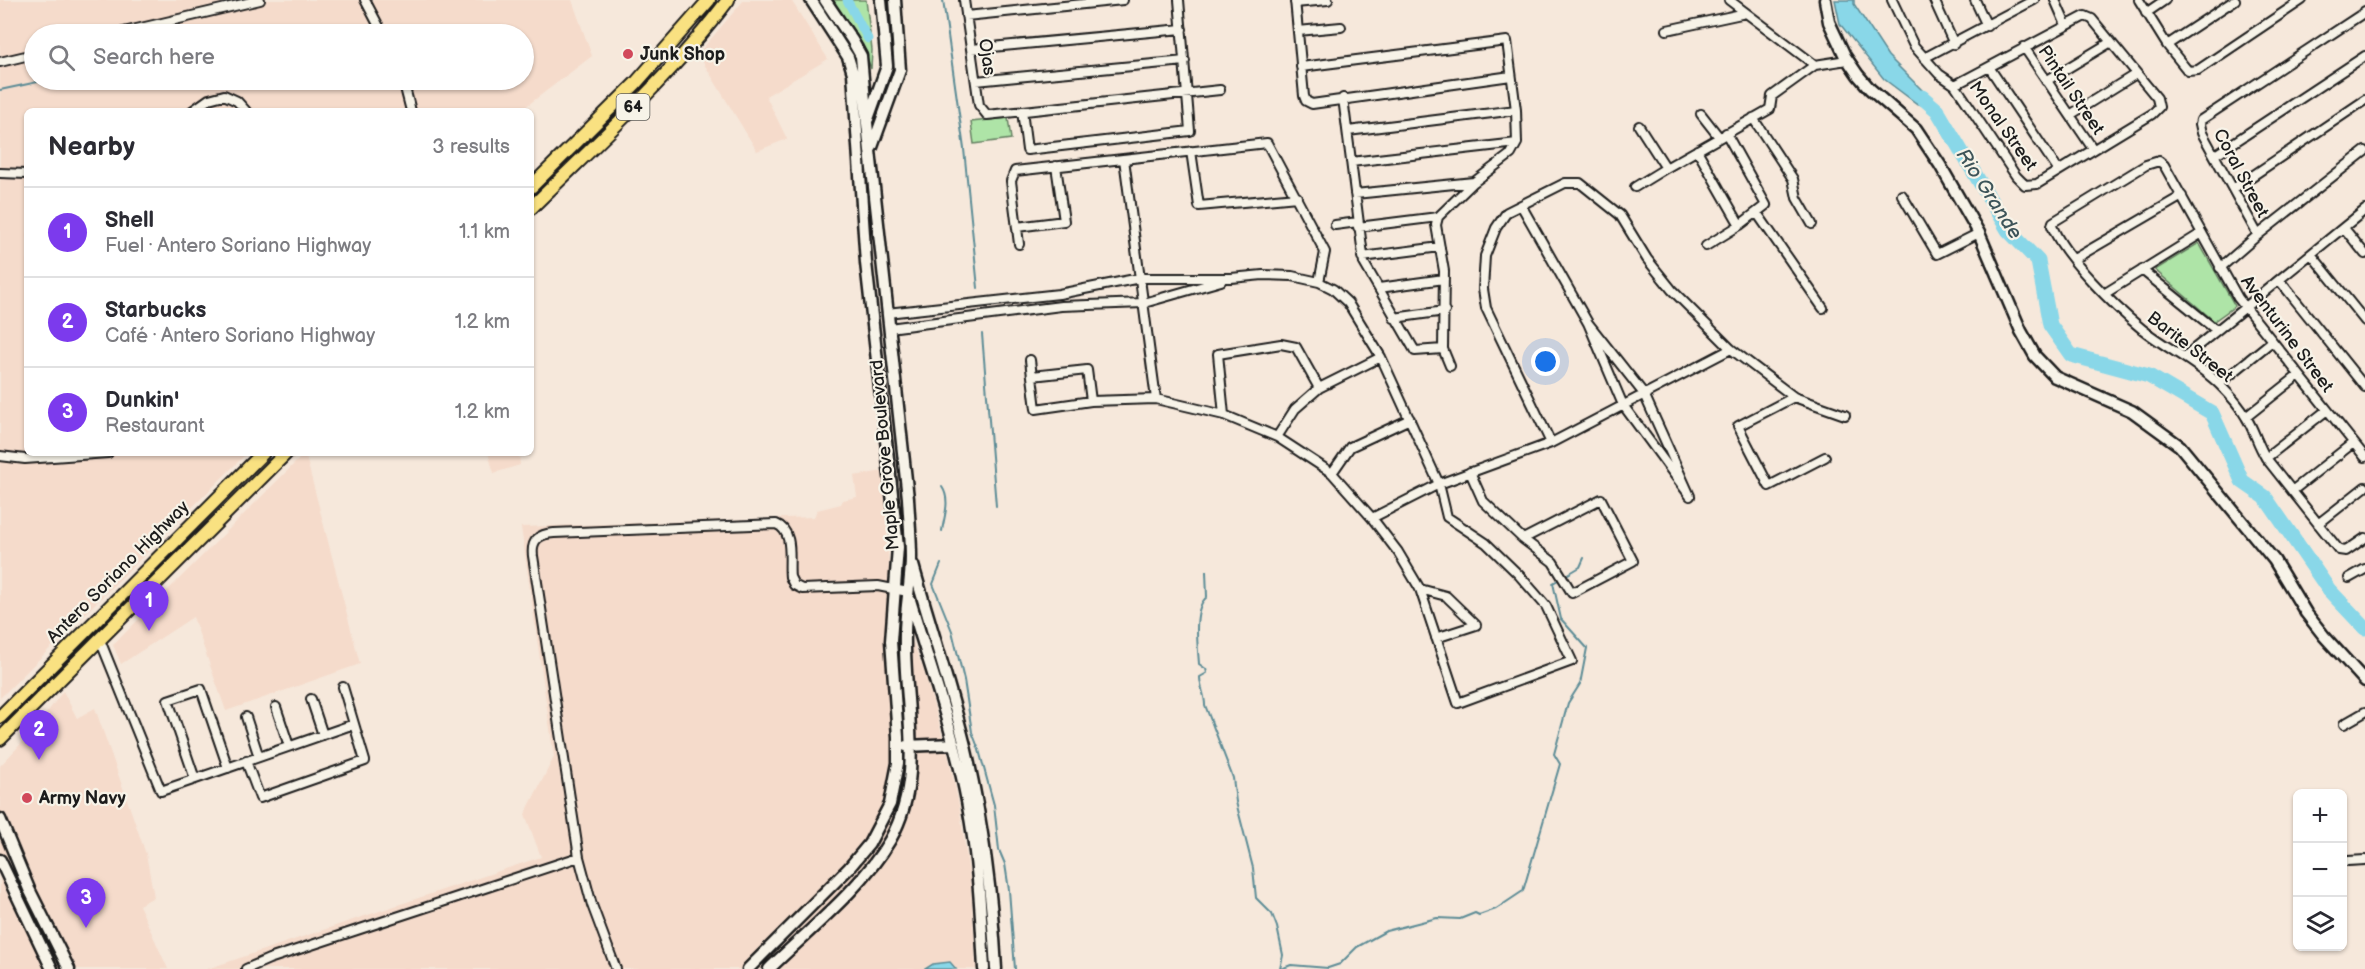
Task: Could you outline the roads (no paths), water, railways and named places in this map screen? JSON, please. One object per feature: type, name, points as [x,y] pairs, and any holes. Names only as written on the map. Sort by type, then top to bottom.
[{"type":"main road","name":"64","points":[[534,183],[635,84],[710,0]]},
{"type":"main road","name":"Maple Grove Boulevard","points":[[748,969],[849,868],[869,844],[890,804],[895,781],[898,746],[891,641],[898,547],[866,263],[852,64],[811,0]]},
{"type":"main road","points":[[825,0],[861,56],[870,150]]},
{"type":"main road","points":[[867,123],[887,66],[881,0]]},
{"type":"main road","name":"Maple Grove Boulevard","points":[[769,969],[861,880],[882,852],[897,825],[909,780],[912,746],[904,635],[911,558],[908,498],[870,150],[900,70],[895,0]]},
{"type":"main road","points":[[1825,0],[1829,22],[1847,60],[1870,89],[1916,129],[1940,165],[1978,233],[2021,331],[2035,356],[2055,377],[2132,411],[2180,446],[2274,560],[2306,613],[2324,636],[2365,681]]},
{"type":"main road","name":"64","points":[[534,205],[654,86],[703,33],[725,4]]},
{"type":"main road","name":"Antero Soriano Highway","points":[[0,717],[260,456]]},
{"type":"main road","name":"Antero Soriano Highway","points":[[0,739],[283,456]]},
{"type":"main road","points":[[898,547],[908,592],[954,744],[967,801],[980,882],[984,969]]},
{"type":"main road","points":[[911,558],[964,744],[975,795],[989,891],[996,969]]},
{"type":"main road","points":[[898,746],[954,744]]},
{"type":"main road","points":[[0,819],[29,889],[69,969]]},
{"type":"main road","points":[[0,860],[52,969]]},
{"type":"street","points":[[158,24],[260,0]]},
{"type":"street","points":[[365,0],[378,24]]},
{"type":"street","points":[[710,0],[725,4]]},
{"type":"street","name":"Ojas","points":[[964,0],[979,105],[987,115],[1022,111]]},
{"type":"street","points":[[966,16],[1123,0]]},
{"type":"street","points":[[1179,0],[1188,94],[1190,131],[1027,150],[1022,111],[1188,94],[1220,90]]},
{"type":"street","points":[[1328,0],[1295,1],[1306,101],[1312,104],[1511,76]]},
{"type":"street","points":[[1729,0],[1815,65]]},
{"type":"street","name":"Monal Street","points":[[1892,0],[1914,46],[1939,74],[1955,85],[2016,176],[2025,185],[2037,184],[2058,170]]},
{"type":"street","points":[[1934,0],[1954,44]]},
{"type":"street","points":[[1975,0],[1987,26]]},
{"type":"street","points":[[2015,0],[2019,9]]},
{"type":"street","points":[[1924,58],[2034,0]]},
{"type":"street","points":[[2055,0],[2066,25]]},
{"type":"street","points":[[2139,0],[2167,45],[2188,71],[2198,70],[2302,0]]},
{"type":"street","points":[[2146,13],[2165,0]]},
{"type":"street","points":[[2167,45],[2235,0]]},
{"type":"street","name":"Coral Street","points":[[2258,235],[2200,124],[2205,117],[2365,12]]},
{"type":"street","points":[[1667,30],[1746,13]]},
{"type":"street","points":[[1955,85],[2085,16],[2092,19],[2157,98],[2159,107],[2152,114],[2058,170],[1989,67]]},
{"type":"street","points":[[1298,31],[1341,27]]},
{"type":"street","points":[[971,49],[1182,29]]},
{"type":"street","points":[[1301,67],[1507,41],[1516,110],[1517,142],[1511,154],[1474,182],[1438,217],[1436,225],[1444,279],[1443,350],[1450,366]]},
{"type":"street","points":[[2046,81],[2110,42]]},
{"type":"street","name":"Pintail Street","points":[[2024,47],[2093,149]]},
{"type":"street","points":[[0,62],[24,56]]},
{"type":"street","points":[[2215,155],[2365,56]]},
{"type":"street","points":[[1635,187],[1770,109],[1772,96],[1815,65],[1847,60]]},
{"type":"street","points":[[976,81],[1185,61]]},
{"type":"street","points":[[2070,115],[2136,74]]},
{"type":"street","points":[[406,90],[410,108]]},
{"type":"street","points":[[196,108],[209,99],[224,95],[237,101],[243,108]]},
{"type":"street","points":[[1344,98],[1362,257],[1394,318],[1415,351],[1443,350]]},
{"type":"street","points":[[2233,189],[2365,100]]},
{"type":"street","points":[[1348,130],[1516,110]]},
{"type":"street","points":[[1701,114],[1722,135],[1765,203],[1765,206],[1757,213],[1706,246]]},
{"type":"street","points":[[1753,118],[1793,180],[1797,198],[1812,224]]},
{"type":"street","points":[[1639,126],[1666,168]]},
{"type":"street","points":[[1351,162],[1517,142]]},
{"type":"street","points":[[1019,244],[1011,182],[1015,171],[1267,143],[1325,252],[1319,282]]},
{"type":"street","points":[[1697,150],[1740,225]]},
{"type":"street","points":[[1191,151],[1199,206],[1297,197]]},
{"type":"street","points":[[2220,268],[2258,235],[2365,151]]},
{"type":"street","points":[[1124,159],[1156,399]]},
{"type":"street","name":"Aventurine Street","points":[[2052,226],[2057,220],[2146,165],[2159,161],[2167,170],[2220,268],[2246,309],[2365,457]]},
{"type":"street","points":[[1017,227],[1064,221],[1056,166]]},
{"type":"street","points":[[0,173],[24,174]]},
{"type":"street","points":[[1355,194],[1474,182]]},
{"type":"street","points":[[1551,443],[1486,308],[1483,289],[1485,256],[1496,228],[1508,212],[1565,183],[1580,183],[1620,214],[1647,259],[1672,290],[1731,349],[1794,398],[1845,415]]},
{"type":"street","points":[[1902,195],[1937,254],[1978,233]]},
{"type":"street","points":[[2074,259],[2182,196]]},
{"type":"street","points":[[1521,205],[1588,323],[1623,405],[1689,496],[1644,394],[1588,323]]},
{"type":"street","points":[[2184,357],[2246,309],[2365,210]]},
{"type":"street","points":[[1757,213],[1823,308]]},
{"type":"street","points":[[1335,225],[1438,217]]},
{"type":"street","name":"Barite Street","points":[[2052,226],[2074,259],[2104,294],[2142,329],[2219,384],[2246,417],[2266,458],[2339,550],[2346,551],[2365,538]]},
{"type":"street","points":[[2344,228],[2365,254]]},
{"type":"street","points":[[2104,294],[2202,233]]},
{"type":"street","points":[[1362,257],[1440,247]]},
{"type":"street","points":[[2311,254],[2365,321]]},
{"type":"street","points":[[2142,270],[2217,330]]},
{"type":"street","points":[[887,313],[1059,294],[1140,278],[1292,276],[1319,282],[1334,289],[1348,303],[1382,357],[1439,484],[1447,518],[1486,543],[1539,598],[1546,606],[1572,660],[1458,703],[1420,589],[1398,552],[1372,518],[1332,473],[1277,437],[1224,415],[1156,399],[1091,401],[1036,409],[1030,360]]},
{"type":"street","points":[[889,328],[1061,306],[1144,303],[1231,278]]},
{"type":"street","points":[[1379,288],[1444,279]]},
{"type":"street","points":[[2280,281],[2365,387]]},
{"type":"street","points":[[1059,294],[1061,306]]},
{"type":"street","points":[[1394,318],[1445,311]]},
{"type":"street","points":[[2219,384],[2271,342]]},
{"type":"street","points":[[1224,415],[1218,354],[1281,344],[1296,347],[1319,388]]},
{"type":"street","points":[[1372,518],[1439,484],[1551,443],[1731,349]]},
{"type":"street","points":[[1277,437],[1295,409],[1319,388],[1382,357]]},
{"type":"street","points":[[1032,376],[1087,369],[1091,401]]},
{"type":"street","points":[[2246,417],[2299,375]]},
{"type":"street","points":[[1794,398],[1738,426],[1769,486],[1825,457]]},
{"type":"street","points":[[2266,458],[2327,410]]},
{"type":"street","points":[[1332,473],[1350,447],[1410,419]]},
{"type":"street","points":[[2292,491],[2353,443]]},
{"type":"street","points":[[0,456],[25,459],[66,456]]},
{"type":"street","points":[[1470,472],[1483,501],[1523,539],[1553,562],[1572,593],[1633,561],[1601,499],[1523,539]]},
{"type":"street","points":[[2318,524],[2365,487]]},
{"type":"street","points":[[616,969],[592,905],[579,857],[533,556],[533,547],[538,537],[554,533],[776,524],[787,534],[790,577],[797,588],[878,586],[908,592]]},
{"type":"street","points":[[2349,578],[2365,569]]},
{"type":"street","points":[[1420,589],[1446,596],[1476,625],[1436,638]]},
{"type":"street","points":[[100,640],[161,791],[354,724]]},
{"type":"street","points":[[246,761],[260,798],[365,761],[343,687]]},
{"type":"street","points":[[195,779],[168,700],[201,689],[228,768]]},
{"type":"street","points":[[311,699],[323,735]]},
{"type":"street","points":[[276,706],[289,746]]},
{"type":"street","points":[[2344,724],[2365,712]]},
{"type":"street","points":[[246,717],[259,757]]},
{"type":"street","points":[[246,969],[320,942],[579,857]]},
{"type":"street","points":[[2348,861],[2365,860]]},
{"type":"water","points":[[1835,0],[1854,0],[1854,4],[1888,56],[1928,96],[1937,110],[1916,103],[1884,79],[1840,24]]},
{"type":"water","points":[[950,962],[956,969],[925,969],[933,964]]},
{"type":"waterway","points":[[847,0],[868,39]]},
{"type":"waterway","points":[[943,0],[964,149],[978,288]]},
{"type":"waterway","points":[[0,90],[24,85]]},
{"type":"waterway","name":"Rio Grande","points":[[1922,97],[1937,110],[2008,230],[2038,261],[2050,325],[2071,355],[2149,376],[2212,413],[2242,481],[2265,497],[2329,590],[2365,628]]},
{"type":"waterway","points":[[982,334],[996,506]]},
{"type":"waterway","points":[[942,487],[946,497],[942,531]]},
{"type":"waterway","points":[[1281,969],[1291,965],[1328,968],[1340,964],[1357,947],[1386,931],[1437,918],[1460,919],[1475,913],[1479,915],[1496,909],[1523,891],[1560,764],[1554,754],[1568,703],[1580,684],[1587,648],[1561,619],[1553,583],[1580,567],[1584,558]]},
{"type":"waterway","points":[[941,564],[933,584],[952,631],[964,680],[972,732],[994,805],[999,850],[1005,864],[1009,890],[1015,969]]},
{"type":"waterway","points":[[1206,571],[1207,597],[1199,610],[1197,628],[1199,664],[1206,669],[1207,673],[1200,677],[1201,684],[1205,705],[1233,778],[1236,802],[1253,868],[1256,898],[1272,914],[1277,927],[1283,955],[1280,969]]},
{"type":"place","name":"Junk Shop","points":[[628,54]]},
{"type":"place","name":"Shell","points":[[149,631]]},
{"type":"place","name":"Starbucks","points":[[39,760]]},
{"type":"place","name":"Army Navy","points":[[27,798]]},
{"type":"place","name":"Dunkin'","points":[[86,928]]}]
